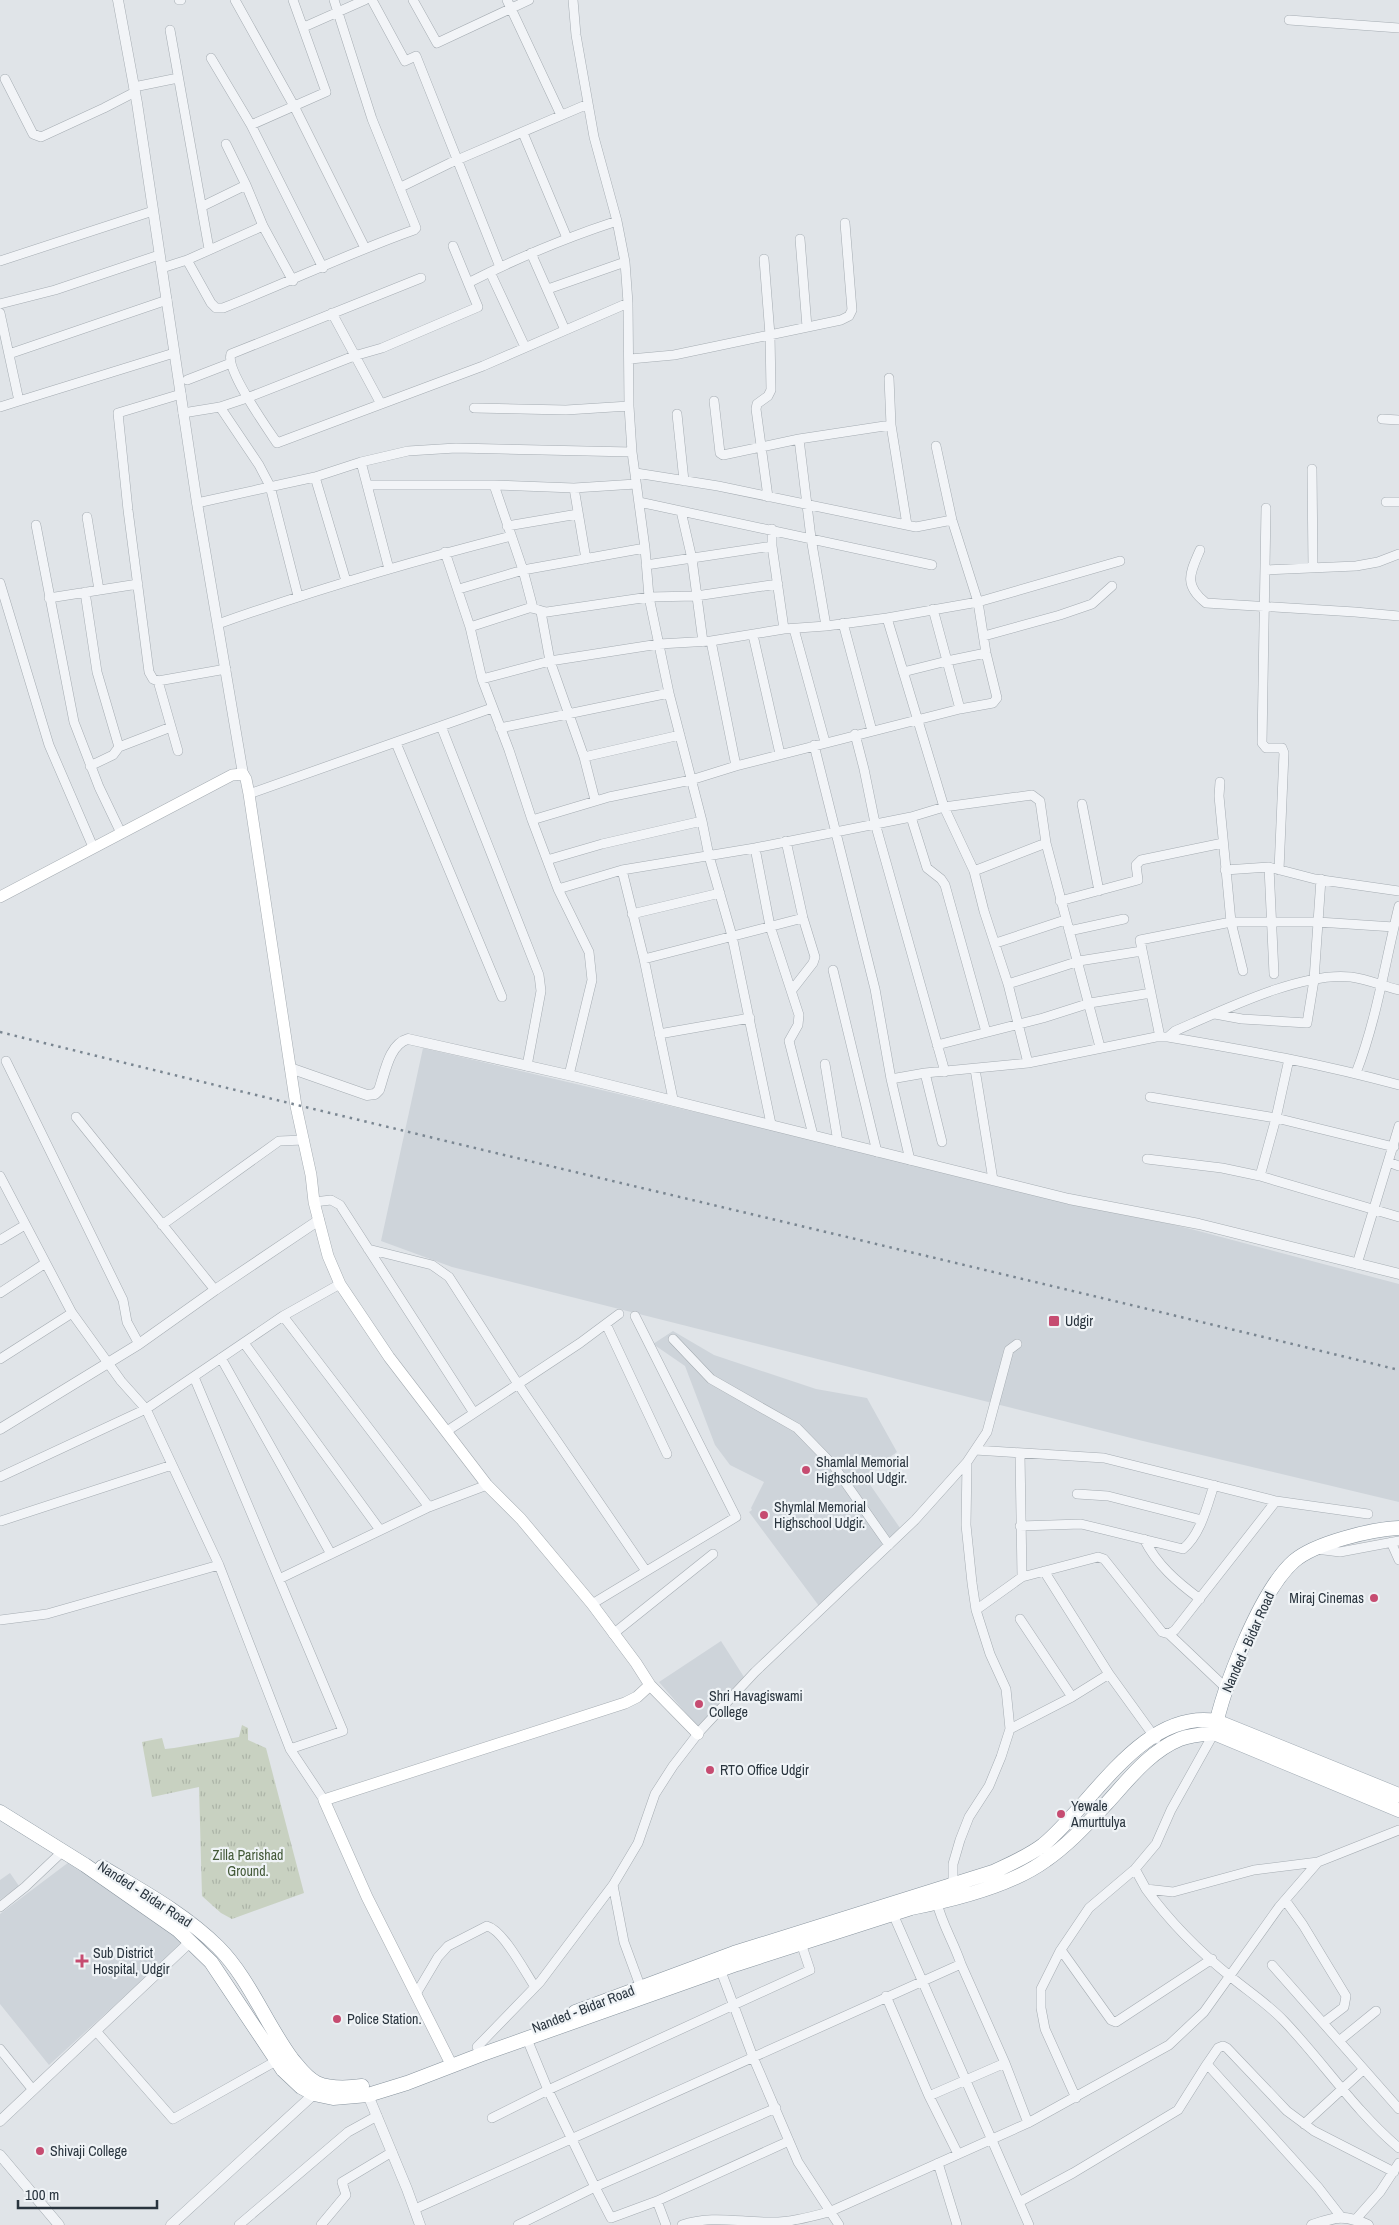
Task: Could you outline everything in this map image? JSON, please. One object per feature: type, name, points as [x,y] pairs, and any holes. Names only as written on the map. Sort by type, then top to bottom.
[{"type":"main road","points":[[0,896],[232,775],[243,774],[249,794],[290,1068],[311,1175],[314,1202],[328,1256],[340,1284],[390,1356],[487,1485],[521,1519],[592,1604],[650,1685],[698,1734]]},
{"type":"main road","name":"Nanded - Bidar Road","points":[[1215,1727],[1226,1688],[1248,1636],[1275,1582],[1295,1560],[1315,1549],[1339,1540],[1399,1528]]},
{"type":"main road","points":[[450,2062],[367,1898],[324,1800],[625,1703],[637,1697],[650,1685]]},
{"type":"main road","name":"Nanded - Bidar Road","points":[[718,1965],[937,1903],[954,1891],[1020,1860],[1042,1845],[1061,1828],[1132,1752],[1154,1737],[1185,1722],[1207,1720],[1215,1727],[1399,1810]]},
{"type":"main road","name":"Nanded - Bidar Road","points":[[0,1803],[182,1916],[198,1928],[220,1948],[234,1967],[285,2049],[302,2071],[315,2082],[330,2087],[348,2088],[373,2085],[527,2039],[718,1965],[954,1891],[1014,1878],[1047,1860],[1074,1837],[1136,1771],[1163,1749],[1182,1738],[1215,1727],[1399,1795]]},
{"type":"main road","name":"Nanded - Bidar Road","points":[[0,1812],[62,1851],[178,1930],[212,1962],[276,2061],[301,2087],[314,2094],[333,2098],[368,2095],[407,2083],[477,2047],[642,1993]]},
{"type":"street","points":[[118,0],[135,89],[197,502],[243,774]]},
{"type":"street","points":[[235,0],[294,106],[365,248]]},
{"type":"street","points":[[251,125],[324,94],[327,90],[293,0]]},
{"type":"street","points":[[187,260],[216,308],[223,308],[293,281],[365,248],[416,228],[369,111],[334,0]]},
{"type":"street","points":[[304,27],[365,0]]},
{"type":"street","points":[[372,0],[405,61],[416,56],[500,267]]},
{"type":"street","points":[[413,0],[437,43],[509,4],[529,0]]},
{"type":"street","points":[[573,0],[576,35],[594,137],[617,222],[624,262],[628,303],[629,406],[632,452],[645,548],[649,597],[669,693],[702,820],[708,856],[732,936],[771,1124]]},
{"type":"street","points":[[509,4],[561,115]]},
{"type":"street","points":[[1289,20],[1399,28]]},
{"type":"street","points":[[170,30],[203,206],[209,249]]},
{"type":"street","points":[[210,58],[251,125],[323,268]]},
{"type":"street","points":[[5,79],[33,134],[40,136],[104,108],[135,89],[178,78]]},
{"type":"street","points":[[401,187],[458,160],[588,104]]},
{"type":"street","points":[[523,133],[567,238]]},
{"type":"street","points":[[226,144],[263,226],[293,281]]},
{"type":"street","points":[[203,206],[246,185]]},
{"type":"street","points":[[0,261],[153,211]]},
{"type":"street","points":[[468,283],[530,253],[567,238],[617,222]]},
{"type":"street","points":[[630,359],[674,355],[841,320],[849,316],[852,310],[845,223]]},
{"type":"street","points":[[162,268],[187,260],[263,226]]},
{"type":"street","points":[[800,239],[807,327]]},
{"type":"street","points":[[183,413],[220,407],[247,398],[354,356],[382,348],[478,307],[453,246]]},
{"type":"street","points":[[530,253],[565,330]]},
{"type":"street","points":[[0,304],[55,290],[159,255]]},
{"type":"street","points":[[764,259],[772,390],[768,396],[756,404],[756,409],[768,497]]},
{"type":"street","points":[[548,289],[624,262]]},
{"type":"street","points":[[490,272],[525,347]]},
{"type":"street","points":[[421,278],[234,352],[230,357],[231,363],[247,398],[277,443],[483,366],[628,303]]},
{"type":"street","points":[[9,354],[166,300]]},
{"type":"street","points":[[0,313],[19,401]]},
{"type":"street","points":[[332,313],[381,404]]},
{"type":"street","points":[[0,407],[174,353]]},
{"type":"street","points":[[187,380],[231,363]]},
{"type":"street","points":[[889,378],[891,425],[907,526]]},
{"type":"street","points":[[181,394],[118,413],[150,672],[153,679],[158,681],[226,669]]},
{"type":"street","points":[[714,401],[720,453],[726,455],[799,439],[891,425]]},
{"type":"street","points":[[474,408],[566,410],[629,406]]},
{"type":"street","points":[[220,407],[259,464],[270,486],[298,596]]},
{"type":"street","points":[[677,414],[684,481]]},
{"type":"street","points":[[1382,419],[1399,420]]},
{"type":"street","points":[[799,439],[811,538],[826,626]]},
{"type":"street","points":[[532,820],[595,800],[691,780],[855,734],[993,703],[997,700],[986,653],[978,602],[952,520],[936,446]]},
{"type":"street","points":[[197,502],[315,476],[361,462],[408,451],[456,448],[632,452]]},
{"type":"street","points":[[361,462],[389,569]]},
{"type":"street","points":[[1312,469],[1313,568]]},
{"type":"street","points":[[636,473],[768,497],[907,526],[923,526],[952,520]]},
{"type":"street","points":[[315,476],[346,581]]},
{"type":"street","points":[[367,485],[494,485],[574,488],[636,484]]},
{"type":"street","points":[[494,485],[537,610],[550,662],[584,757],[595,800]]},
{"type":"street","points":[[574,488],[586,559]]},
{"type":"street","points":[[639,502],[932,565]]},
{"type":"street","points":[[1386,502],[1399,502]]},
{"type":"street","points":[[1266,508],[1266,606],[1262,743],[1266,748],[1282,748],[1284,753],[1279,870]]},
{"type":"street","points":[[681,511],[692,559],[696,596],[736,766]]},
{"type":"street","points":[[507,526],[578,514]]},
{"type":"street","points":[[86,517],[99,590]]},
{"type":"street","points":[[36,525],[74,722],[90,766],[121,833]]},
{"type":"street","points":[[772,530],[772,546],[784,629]]},
{"type":"street","points":[[218,624],[346,581],[445,552],[511,536]]},
{"type":"street","points":[[646,565],[772,546]]},
{"type":"street","points":[[459,589],[524,570],[645,548]]},
{"type":"street","points":[[1200,550],[1190,574],[1193,588],[1198,597],[1206,603],[1399,616]]},
{"type":"street","points":[[445,552],[459,589],[482,679],[532,820],[558,889],[589,952],[592,980],[569,1075]]},
{"type":"street","points":[[1266,570],[1356,566],[1378,562],[1399,554]]},
{"type":"street","points":[[482,679],[550,662],[659,644],[707,641],[784,629],[887,618],[978,602],[1120,561]]},
{"type":"street","points":[[0,583],[49,744],[93,847]]},
{"type":"street","points":[[49,598],[138,584]]},
{"type":"street","points":[[470,627],[537,610],[649,597],[696,596],[778,584]]},
{"type":"street","points":[[984,636],[1092,604],[1112,586]]},
{"type":"street","points":[[84,592],[97,672],[119,747]]},
{"type":"street","points":[[933,609],[960,709]]},
{"type":"street","points":[[887,618],[944,807],[974,871],[984,911],[1008,984],[1028,1063]]},
{"type":"street","points":[[843,623],[872,731]]},
{"type":"street","points":[[794,629],[825,742]]},
{"type":"street","points":[[753,635],[780,754]]},
{"type":"street","points":[[903,672],[947,660],[986,653]]},
{"type":"street","points":[[158,681],[178,751]]},
{"type":"street","points":[[500,728],[669,693]]},
{"type":"street","points":[[249,794],[374,748],[396,743],[492,708]]},
{"type":"street","points":[[440,726],[539,975],[541,991],[527,1066]]},
{"type":"street","points":[[90,766],[113,755],[119,747],[172,727]]},
{"type":"street","points":[[855,734],[875,823],[945,1072]]},
{"type":"street","points":[[584,757],[680,735]]},
{"type":"street","points":[[396,743],[502,997]]},
{"type":"street","points":[[814,746],[875,989],[891,1079],[910,1160]]},
{"type":"street","points":[[1220,782],[1219,796],[1231,922],[1243,971]]},
{"type":"street","points":[[558,889],[622,870],[755,848],[836,830],[911,817],[944,807],[1032,795],[1040,801],[1046,842],[1060,901],[1090,1003],[1100,1047]]},
{"type":"street","points":[[1082,804],[1099,891]]},
{"type":"street","points":[[911,817],[927,868],[942,879],[945,885],[986,1032]]},
{"type":"street","points":[[547,860],[602,844],[702,820]]},
{"type":"street","points":[[786,841],[803,918],[815,957],[813,963],[792,990]]},
{"type":"street","points":[[974,871],[1046,842]]},
{"type":"street","points":[[1060,901],[1138,880],[1139,875],[1136,865],[1141,860],[1223,843]]},
{"type":"street","points":[[755,848],[770,926],[799,1015],[798,1024],[789,1041],[813,1135]]},
{"type":"street","points":[[1270,867],[1274,974]]},
{"type":"street","points":[[1225,870],[1270,867],[1321,880],[1399,891]]},
{"type":"street","points":[[622,870],[644,959],[673,1100]]},
{"type":"street","points":[[1214,1014],[1242,1019],[1307,1023],[1314,980],[1321,880]]},
{"type":"street","points":[[632,914],[720,893]]},
{"type":"street","points":[[1356,1073],[1365,1050],[1382,986],[1399,906]]},
{"type":"street","points":[[644,959],[803,918]]},
{"type":"street","points":[[1069,931],[1124,919]]},
{"type":"street","points":[[996,943],[1065,920]]},
{"type":"street","points":[[1164,1037],[1151,993],[1140,940],[1231,922],[1318,922],[1394,927]]},
{"type":"street","points":[[1008,984],[1078,961],[1142,951]]},
{"type":"street","points":[[833,970],[877,1152]]},
{"type":"street","points":[[1164,1037],[1214,1014],[1288,985],[1326,977],[1351,977],[1399,990]]},
{"type":"street","points":[[937,1045],[1019,1025],[1090,1003],[1151,993]]},
{"type":"street","points":[[659,1034],[750,1018]]},
{"type":"street","points":[[891,1079],[925,1073],[1028,1063],[1100,1047],[1164,1037],[1255,1051],[1356,1073],[1399,1085]]},
{"type":"street","points":[[290,1068],[367,1095],[375,1094],[379,1090],[394,1047],[401,1041],[408,1039],[673,1100],[1069,1199],[1199,1224],[1399,1274]]},
{"type":"street","points":[[1260,1176],[1276,1118],[1289,1059]]},
{"type":"street","points":[[6,1061],[122,1300],[127,1322],[139,1344]]},
{"type":"street","points":[[825,1064],[838,1142]]},
{"type":"street","points":[[975,1069],[993,1180]]},
{"type":"street","points":[[925,1073],[942,1142]]},
{"type":"street","points":[[1150,1097],[1276,1118],[1394,1147]]},
{"type":"street","points":[[76,1117],[214,1290]]},
{"type":"street","points":[[1357,1264],[1399,1126]]},
{"type":"street","points":[[162,1225],[279,1141],[304,1140]]},
{"type":"street","points":[[1147,1159],[1222,1168],[1260,1176],[1399,1217]]},
{"type":"street","points":[[1388,1162],[1399,1166]]},
{"type":"street","points":[[0,1176],[3,1190],[25,1225],[44,1264],[92,1344],[120,1381],[146,1409],[219,1565],[290,1749],[324,1800]]},
{"type":"street","points":[[314,1202],[332,1200],[340,1205],[474,1413]]},
{"type":"street","points":[[0,1429],[139,1344],[214,1290],[319,1220]]},
{"type":"street","points":[[0,1240],[25,1225]]},
{"type":"street","points":[[368,1249],[432,1266],[443,1271],[449,1277],[518,1384],[646,1571]]},
{"type":"street","points":[[0,1293],[44,1264]]},
{"type":"street","points":[[0,1477],[146,1409],[283,1316],[340,1284]]},
{"type":"street","points":[[0,1359],[72,1312]]},
{"type":"street","points":[[447,1431],[619,1314]]},
{"type":"street","points":[[283,1316],[429,1507]]},
{"type":"street","points":[[592,1604],[736,1517],[635,1316]]},
{"type":"street","points":[[606,1324],[666,1454]]},
{"type":"street","points":[[673,1339],[711,1379],[798,1428],[833,1465],[889,1545]]},
{"type":"street","points":[[244,1343],[380,1530]]},
{"type":"street","points":[[477,2047],[535,1987],[613,1886],[638,1843],[656,1794],[673,1766],[698,1734],[755,1672],[915,1520],[967,1462],[987,1432],[1009,1350],[1017,1344]]},
{"type":"street","points":[[221,1358],[331,1554]]},
{"type":"street","points":[[194,1377],[343,1731],[290,1749]]},
{"type":"street","points":[[975,1450],[1104,1458],[1276,1501],[1368,1514]]},
{"type":"street","points":[[1020,1454],[1022,1577]]},
{"type":"street","points":[[954,1891],[953,1864],[960,1840],[970,1817],[989,1786],[1002,1757],[1010,1729],[1006,1689],[990,1654],[976,1610],[966,1525],[967,1462]]},
{"type":"street","points":[[1,1521],[172,1464]]},
{"type":"street","points":[[279,1579],[429,1507],[487,1485]]},
{"type":"street","points":[[1020,1526],[1081,1524],[1183,1549],[1190,1543],[1202,1520],[1214,1485]]},
{"type":"street","points":[[1077,1494],[1108,1496],[1202,1520]]},
{"type":"street","points":[[1169,1634],[1175,1630],[1200,1599],[1276,1501]]},
{"type":"street","points":[[1144,1540],[1156,1560],[1179,1584],[1200,1599]]},
{"type":"street","points":[[1315,1549],[1340,1552],[1395,1542],[1399,1560]]},
{"type":"street","points":[[613,1634],[713,1554]]},
{"type":"street","points":[[976,1610],[1022,1577],[1098,1557],[1104,1559],[1162,1632],[1169,1634],[1226,1688]]},
{"type":"street","points":[[0,1620],[47,1614],[219,1565]]},
{"type":"street","points":[[1044,1571],[1109,1674],[1163,1749]]},
{"type":"street","points":[[1020,1619],[1072,1697]]},
{"type":"street","points":[[1010,1729],[1072,1697],[1109,1674]]},
{"type":"street","points":[[1076,2098],[1045,2029],[1041,2008],[1041,1989],[1062,1950],[1089,1908],[1135,1870],[1156,1844],[1171,1810],[1215,1727]]},
{"type":"street","points":[[1146,1889],[1173,1892],[1254,1870],[1318,1862],[1399,1830]]},
{"type":"street","points":[[0,1906],[25,1888],[62,1851]]},
{"type":"street","points":[[682,2225],[707,2218],[754,2223],[811,2217],[829,2212],[1028,2123],[1169,2045],[1204,2012],[1284,1900],[1318,1862]]},
{"type":"street","points":[[1135,1870],[1146,1889],[1178,1928],[1230,1977],[1262,2001],[1283,2020],[1321,2062],[1355,2106],[1397,2143]]},
{"type":"street","points":[[613,1886],[624,1942],[642,1993]]},
{"type":"street","points":[[1284,1900],[1303,1925],[1346,1996],[1344,2007],[1323,2022]]},
{"type":"street","points":[[937,1903],[941,1918],[954,1942],[961,1964],[1005,2064],[1028,2123]]},
{"type":"street","points":[[893,1914],[967,2080],[1028,2225]]},
{"type":"street","points":[[416,1994],[438,1957],[448,1946],[487,1926],[493,1928],[502,1939],[535,1987]]},
{"type":"street","points":[[0,2120],[190,1942]]},
{"type":"street","points":[[492,2118],[548,2090],[810,1970],[801,1943]]},
{"type":"street","points":[[1062,1950],[1111,2020],[1116,2022],[1212,1959]]},
{"type":"street","points":[[415,2209],[886,1996],[923,1982],[961,1964]]},
{"type":"street","points":[[718,1965],[735,2005],[753,2057],[798,2162],[829,2212],[840,2225]]},
{"type":"street","points":[[1272,1966],[1399,2109]]},
{"type":"street","points":[[886,1996],[929,2096],[958,2154]]},
{"type":"street","points":[[1339,2042],[1376,2011]]},
{"type":"street","points":[[96,2031],[173,2119],[276,2061]]},
{"type":"street","points":[[527,2039],[548,2090],[613,2221],[789,2141]]},
{"type":"street","points":[[1019,2202],[1178,2110],[1207,2064],[1218,2048],[1222,2046],[1227,2048],[1287,2111],[1304,2124],[1394,2172]]},
{"type":"street","points":[[0,2049],[33,2090]]},
{"type":"street","points":[[929,2096],[1005,2064]]},
{"type":"street","points":[[1207,2064],[1313,2181],[1342,2218]]},
{"type":"street","points":[[1304,2124],[1364,2070]]},
{"type":"street","points":[[171,2225],[314,2094]]},
{"type":"street","points":[[368,2095],[420,2225]]},
{"type":"street","points":[[518,2225],[595,2187],[776,2108]]},
{"type":"street","points":[[239,2225],[348,2132],[376,2116]]},
{"type":"street","points":[[321,2225],[346,2194],[342,2182],[392,2152]]},
{"type":"street","points":[[0,2155],[59,2225]]},
{"type":"street","points":[[938,2163],[957,2225]]},
{"type":"street","points":[[1356,2219],[1380,2192],[1399,2163]]},
{"type":"street","points":[[657,2201],[666,2225]]},
{"type":"street","points":[[1312,2225],[1336,2217],[1356,2219],[1368,2225]]},
{"type":"shaded area","points":[[423,1048],[1191,1229],[1399,1284],[1399,1502],[1143,1441],[452,1267],[381,1241]]},
{"type":"shaded area","name":"Shamlal Memorial Highschool Udgir.","points":[[673,1331],[714,1355],[816,1389],[867,1398],[897,1452],[864,1476],[900,1528],[819,1606],[749,1512],[752,1510],[751,1508],[764,1482],[730,1465],[715,1445],[685,1366],[653,1344]]},
{"type":"shaded area","name":"Shri Havagiswami College","points":[[721,1641],[744,1677],[698,1727],[659,1682]]},
{"type":"shaded area","name":"Sub District Hospital, Udgir","points":[[69,1862],[184,1942],[49,2065],[0,2004],[0,1914]]},
{"type":"shaded area","points":[[10,1873],[19,1886],[0,1900],[0,1880]]},
{"type":"green space","name":"Zilla Parishad Ground.","points":[[242,1725],[248,1728],[248,1740],[266,1748],[304,1893],[232,1919],[221,1913],[202,1896],[199,1787],[152,1797],[142,1742],[162,1738],[165,1749],[239,1737]]},
{"type":"railway","points":[[0,1032],[1399,1370]]},
{"type":"place","name":"Udgir","points":[[1054,1321]]},
{"type":"place","name":"Shamlal Memorial Highschool Udgir.","points":[[806,1470]]},
{"type":"place","name":"Shymlal Memorial Highschool Udgir.","points":[[764,1515]]},
{"type":"place","name":"Miraj Cinemas","points":[[1374,1598]]},
{"type":"place","name":"Shri Havagiswami College","points":[[699,1704]]},
{"type":"place","name":"RTO Office Udgir","points":[[710,1770]]},
{"type":"place","name":"Yewale Amurttulya","points":[[1061,1814]]},
{"type":"place","name":"Sub District Hospital, Udgir","points":[[82,1961]]},
{"type":"place","name":"Police Station.","points":[[337,2019]]},
{"type":"place","name":"Shivaji College","points":[[40,2151]]}]
